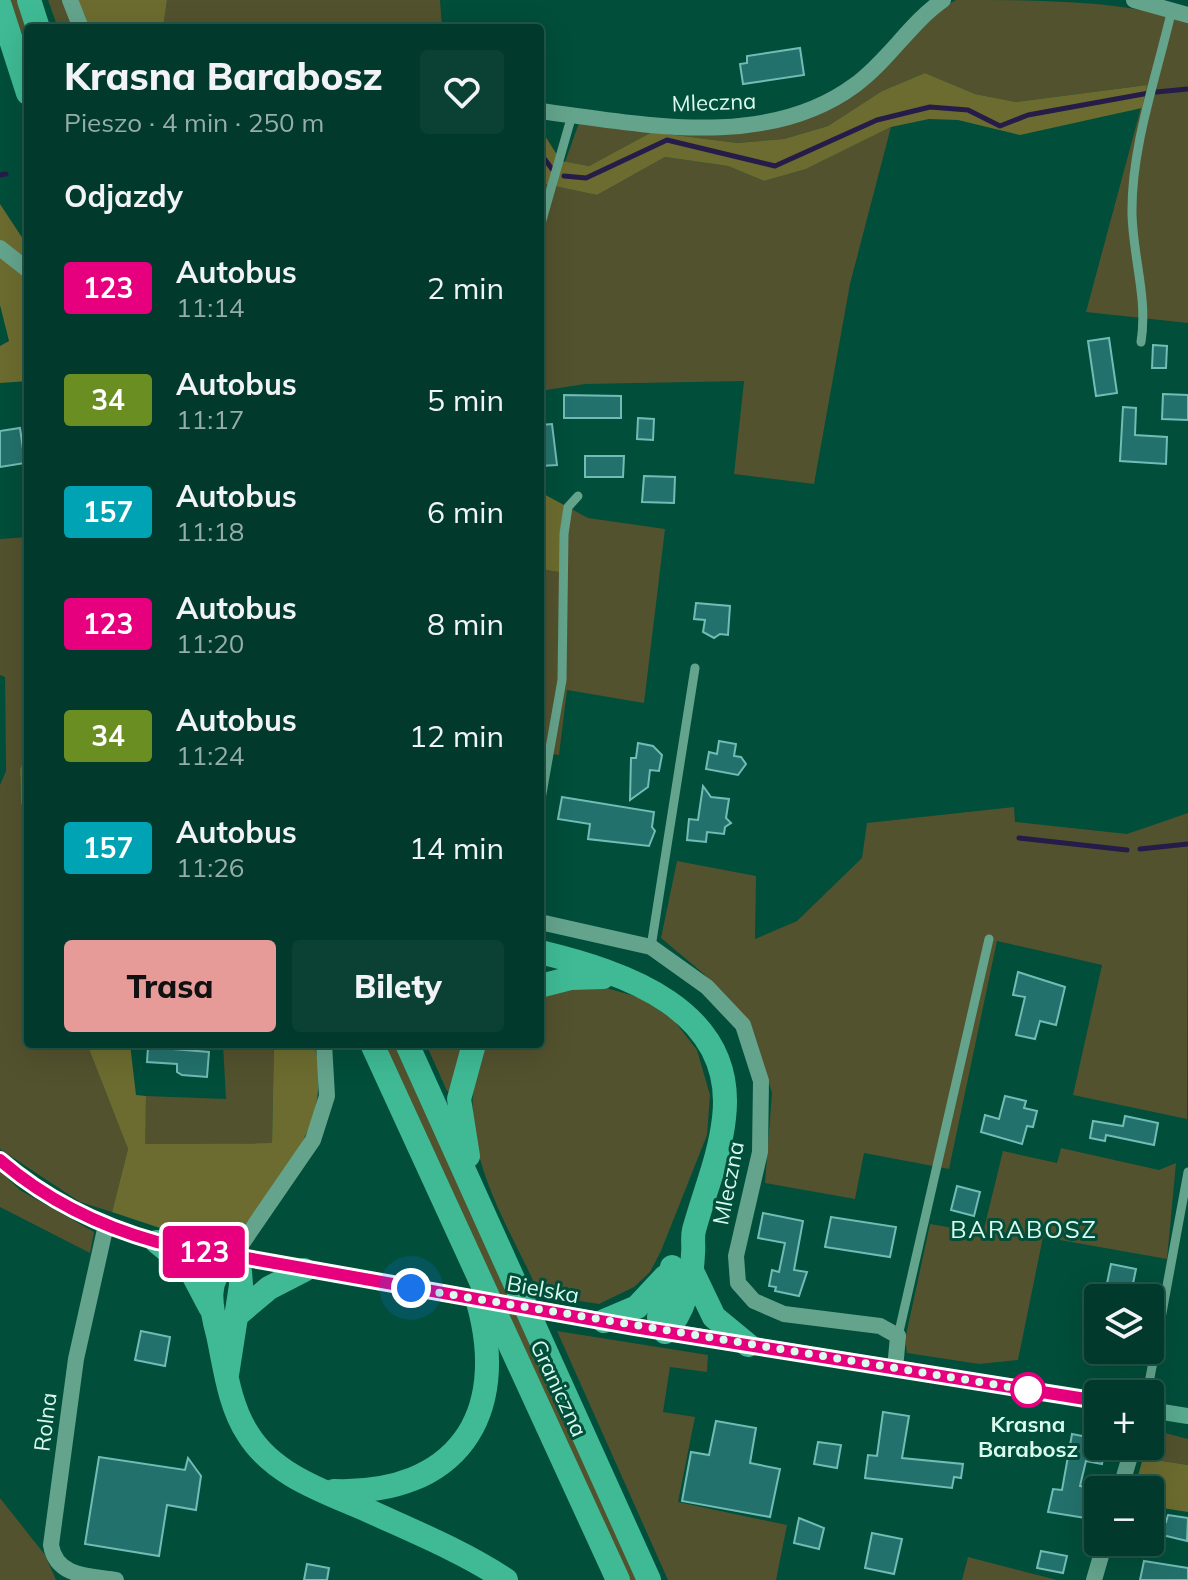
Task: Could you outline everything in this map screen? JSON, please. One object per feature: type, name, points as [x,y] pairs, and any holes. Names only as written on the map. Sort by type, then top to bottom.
[{"type":"highway","points":[[29,0],[37,24]]},
{"type":"highway","points":[[0,6],[24,81]]},
{"type":"highway","points":[[544,953],[641,984],[667,999],[690,1019],[709,1046],[721,1079],[723,1127],[682,1269],[677,1321],[665,1332]]},
{"type":"highway","points":[[544,985],[571,978],[594,977],[641,984]]},
{"type":"highway","name":"Graniczna","points":[[374,1048],[618,1580]]},
{"type":"highway","name":"Graniczna","points":[[409,1048],[649,1580]]},
{"type":"highway","points":[[473,1048],[462,1082],[460,1120],[485,1221]]},
{"type":"highway","points":[[323,1490],[386,1489],[406,1482],[447,1458],[477,1421],[490,1373],[489,1348],[460,1238]]},
{"type":"highway","points":[[157,1242],[190,1269],[211,1308]]},
{"type":"highway","points":[[227,1375],[241,1285],[240,1271],[232,1258],[216,1274],[211,1285],[211,1308],[227,1375],[241,1421],[265,1455],[282,1470],[416,1532],[506,1580]]},
{"type":"highway","points":[[604,1321],[626,1314],[647,1300],[682,1269]]},
{"type":"highway","points":[[682,1269],[714,1317],[748,1345]]},
{"type":"highway","points":[[237,1315],[269,1288],[304,1270]]},
{"type":"main road","name":"Bielska","points":[[0,1160],[49,1196],[106,1225],[157,1242],[232,1258],[665,1332],[1084,1399]]},
{"type":"main road","points":[[1164,1412],[1188,1416]]},
{"type":"street","points":[[70,0],[79,24]]},
{"type":"street","name":"Mleczna","points":[[544,112],[656,126],[758,125],[805,113],[856,85],[943,0]]},
{"type":"street","points":[[1134,0],[1180,12]]},
{"type":"street","points":[[0,248],[24,264]]},
{"type":"street","name":"Mleczna","points":[[544,923],[651,947],[707,987],[743,1025],[761,1081],[760,1152],[736,1256],[738,1283],[754,1301],[784,1314],[880,1326],[898,1336]]},
{"type":"street","points":[[232,1258],[313,1140],[327,1096],[324,1048]]},
{"type":"street","name":"Rolna","points":[[106,1225],[76,1359],[51,1545],[56,1562],[64,1569],[116,1580]]},
{"type":"street","points":[[895,1369],[898,1336]]},
{"type":"street","points":[[1094,1580],[1101,1556]]},
{"type":"lane","points":[[1141,342],[1144,307],[1132,214],[1136,162],[1180,12]]},
{"type":"lane","points":[[544,213],[572,115]]},
{"type":"lane","points":[[544,782],[562,680],[564,534],[568,507],[578,496]]},
{"type":"lane","points":[[651,947],[695,668]]},
{"type":"lane","points":[[898,1336],[989,939]]},
{"type":"lane","points":[[1150,1380],[1188,1172]]},
{"type":"shaded area","points":[[8,0],[18,0],[26,24],[24,49]]},
{"type":"shaded area","points":[[48,0],[63,0],[74,24],[57,24]]},
{"type":"shaded area","points":[[71,0],[167,0],[164,24],[81,24]]},
{"type":"shaded area","points":[[167,0],[440,0],[442,24],[164,24]]},
{"type":"shaded area","points":[[956,0],[1103,5],[1188,20],[1188,323],[1086,312],[1147,85],[1016,102],[975,94],[925,73],[882,91],[828,126],[784,139],[737,143],[652,132],[589,166],[565,162],[579,123],[795,121],[860,91],[932,14]]},
{"type":"shaded area","points":[[925,73],[975,94],[1016,102],[1147,85],[1142,108],[1020,135],[958,120],[929,119],[891,127],[806,169],[764,181],[728,166],[665,157],[597,195],[544,184],[544,134],[561,161],[589,166],[652,132],[737,143],[784,139],[828,126],[882,91]]},
{"type":"shaded area","points":[[891,127],[850,284],[814,484],[734,474],[744,381],[585,384],[544,390],[544,184],[597,195],[665,157],[728,166],[764,181],[806,169]]},
{"type":"shaded area","points":[[0,204],[24,240],[24,381],[0,383],[0,346],[9,341],[0,305]]},
{"type":"shaded area","points":[[544,494],[564,505],[559,572],[544,570]]},
{"type":"shaded area","points":[[564,505],[588,518],[665,529],[644,703],[567,690],[559,755],[544,753],[544,570],[559,572]]},
{"type":"shaded area","points":[[24,537],[24,760],[20,769],[21,804],[24,803],[24,1048],[89,1048],[128,1149],[112,1212],[80,1202],[0,1149],[0,785],[6,771],[5,677],[0,675],[0,539]]},
{"type":"shaded area","points":[[24,760],[24,803],[21,804],[20,769]]},
{"type":"shaded area","points":[[1014,807],[1015,822],[1127,834],[1188,813],[1187,1119],[1073,1095],[1102,965],[997,941],[949,1169],[864,1153],[855,1199],[765,1183],[772,1093],[750,1022],[704,974],[661,938],[677,861],[756,876],[755,939],[797,921],[862,858],[867,823]]},
{"type":"shaded area","points":[[603,987],[641,998],[673,1019],[697,1050],[710,1095],[707,1135],[650,1272],[634,1287],[599,1304],[540,1295],[484,1172],[472,1109],[476,1077],[486,1048],[544,1048],[544,996],[572,989]]},
{"type":"shaded area","points":[[89,1048],[130,1048],[136,1095],[146,1096],[145,1144],[272,1143],[274,1048],[315,1048],[318,1090],[308,1131],[265,1201],[229,1239],[214,1244],[205,1243],[112,1212],[128,1149]]},
{"type":"shaded area","points":[[223,1048],[274,1048],[272,1143],[144,1144],[146,1096],[226,1099]]},
{"type":"shaded area","points":[[385,1048],[396,1048],[591,1470],[638,1580],[629,1580]]},
{"type":"shaded area","points":[[428,1048],[462,1048],[447,1091]]},
{"type":"shaded area","points":[[1061,1148],[1159,1170],[1176,1163],[1167,1259],[1043,1237],[1018,1360],[979,1364],[907,1353],[905,1340],[930,1224],[983,1233],[1003,1151],[1057,1163]]},
{"type":"shaded area","points":[[0,1171],[20,1190],[94,1232],[90,1253],[0,1207]]},
{"type":"shaded area","points":[[557,1331],[708,1355],[707,1372],[670,1367],[663,1412],[695,1417],[678,1502],[787,1525],[776,1580],[668,1580]]},
{"type":"shaded area","points":[[1164,1433],[1188,1439],[1188,1465],[1156,1460],[1164,1460]]},
{"type":"shaded area","points":[[1142,1460],[1188,1465],[1188,1512],[1164,1508],[1164,1476],[1138,1476]]},
{"type":"shaded area","points":[[0,1498],[45,1555],[56,1580],[0,1580]]},
{"type":"shaded area","points":[[968,1557],[1057,1580],[962,1580]]},
{"type":"building","points":[[800,48],[804,75],[743,84],[740,64],[747,63],[747,56]]},
{"type":"building","points":[[1109,338],[1117,393],[1096,396],[1088,341]]},
{"type":"building","points":[[1153,345],[1167,346],[1166,368],[1152,368]]},
{"type":"building","points":[[1163,394],[1188,395],[1188,420],[1162,419]]},
{"type":"building","points":[[564,395],[621,396],[621,418],[564,418]]},
{"type":"building","points":[[1123,407],[1136,408],[1135,435],[1167,437],[1166,464],[1120,461]]},
{"type":"building","points":[[638,418],[654,419],[653,440],[637,439]]},
{"type":"building","points":[[552,424],[557,465],[544,466],[544,425]]},
{"type":"building","points":[[20,428],[24,463],[0,467],[0,431]]},
{"type":"building","points":[[585,456],[624,456],[623,477],[585,477]]},
{"type":"building","points":[[644,476],[675,477],[674,503],[642,502]]},
{"type":"building","points":[[696,603],[730,606],[728,635],[720,634],[714,638],[703,632],[705,620],[694,619]]},
{"type":"building","points":[[719,741],[736,744],[734,756],[741,757],[746,764],[738,775],[706,769],[709,752],[717,754]]},
{"type":"building","points":[[638,743],[653,746],[662,755],[659,771],[650,770],[648,787],[630,800],[631,758],[636,758]]},
{"type":"building","points":[[703,786],[711,797],[729,799],[726,818],[731,823],[725,827],[724,834],[707,832],[706,842],[687,840],[689,819],[698,820]]},
{"type":"building","points":[[562,797],[654,812],[652,827],[655,831],[649,846],[588,839],[590,824],[558,819]]},
{"type":"building","points":[[1018,972],[1065,987],[1056,1025],[1040,1021],[1035,1039],[1016,1035],[1025,997],[1013,995]]},
{"type":"building","points":[[148,1048],[209,1052],[207,1077],[182,1075],[177,1072],[177,1064],[147,1062]]},
{"type":"building","points":[[1005,1096],[1026,1101],[1024,1108],[1037,1111],[1033,1127],[1027,1126],[1022,1144],[981,1132],[985,1115],[999,1119]]},
{"type":"building","points":[[1125,1116],[1158,1123],[1154,1145],[1106,1135],[1105,1141],[1090,1138],[1093,1121],[1123,1126]]},
{"type":"building","points":[[957,1186],[980,1192],[974,1216],[951,1210]]},
{"type":"building","points":[[763,1213],[803,1221],[794,1270],[807,1272],[799,1296],[775,1291],[776,1287],[769,1286],[772,1270],[779,1272],[785,1243],[758,1238]]},
{"type":"building","points":[[831,1217],[896,1227],[890,1257],[825,1247]]},
{"type":"building","points":[[1111,1264],[1136,1269],[1133,1284],[1107,1284]]},
{"type":"building","points":[[141,1331],[170,1337],[165,1366],[135,1360]]},
{"type":"building","points":[[883,1412],[909,1416],[902,1458],[963,1464],[961,1478],[954,1477],[952,1488],[865,1478],[868,1455],[877,1456]]},
{"type":"building","points":[[716,1421],[756,1428],[750,1463],[780,1469],[770,1517],[682,1501],[691,1452],[709,1455]]},
{"type":"building","points":[[1072,1434],[1084,1436],[1084,1460],[1103,1460],[1102,1464],[1086,1461],[1080,1486],[1084,1487],[1084,1518],[1048,1512],[1053,1489],[1062,1490]]},
{"type":"building","points":[[818,1442],[841,1445],[837,1468],[814,1464]]},
{"type":"building","points":[[99,1457],[185,1470],[188,1458],[201,1476],[196,1510],[167,1505],[159,1556],[85,1544]]},
{"type":"building","points":[[1168,1515],[1188,1518],[1187,1541],[1164,1535]]},
{"type":"building","points":[[799,1518],[824,1528],[819,1549],[794,1543]]},
{"type":"building","points":[[872,1533],[902,1539],[894,1574],[865,1568]]},
{"type":"building","points":[[1041,1551],[1067,1556],[1063,1573],[1037,1568]]},
{"type":"building","points":[[1144,1561],[1188,1568],[1188,1580],[1140,1580]]},
{"type":"building","points":[[307,1564],[329,1568],[327,1580],[304,1580]]},
{"type":"waterway","points":[[1156,92],[1188,89]]},
{"type":"waterway","points":[[564,176],[586,178],[667,140],[775,166],[877,120],[930,107],[968,110],[1000,126],[1028,115],[1149,93]]},
{"type":"waterway","points":[[544,158],[552,169]]},
{"type":"waterway","points":[[0,175],[6,174]]},
{"type":"waterway","points":[[1019,838],[1127,850]]},
{"type":"waterway","points":[[1140,849],[1188,844]]},
{"type":"bus line","name":"123","points":[[0,1160],[49,1196],[106,1225],[157,1242],[232,1258],[634,1327],[1084,1399]]},
{"type":"place","name":"Krasna Barabosz","points":[[1028,1390]]},
{"type":"district","name":"BARABOSZ","points":[[1024,1230]]},
{"type":"route","points":[[411,1288],[1028,1390]]}]
